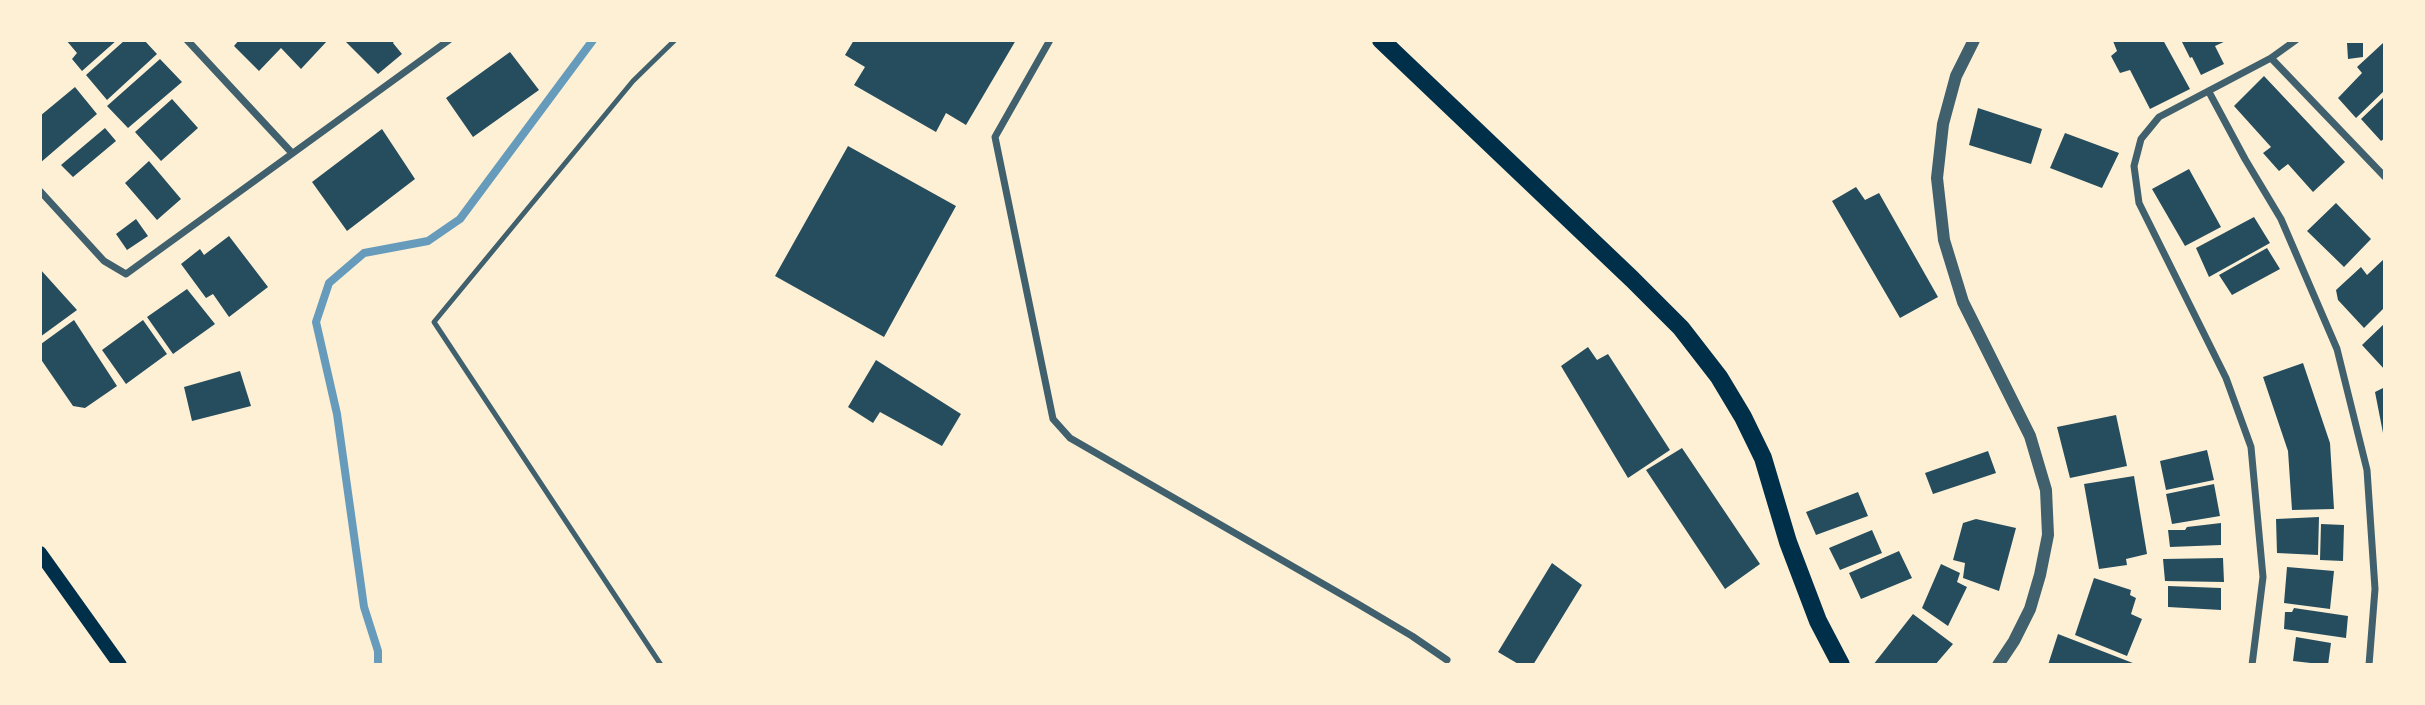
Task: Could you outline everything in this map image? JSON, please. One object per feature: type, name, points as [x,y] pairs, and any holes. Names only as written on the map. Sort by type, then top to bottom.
[{"type":"main road","points":[[1381,40],[1632,279],[1681,328],[1719,377],[1763,458],[1788,542],[1818,621],[1842,665]]},
{"type":"main road","points":[[40,552],[120,665]]},
{"type":"street","points":[[187,40],[292,153]]},
{"type":"street","points":[[40,191],[104,261],[126,274],[449,40]]},
{"type":"street","points":[[1050,40],[995,137],[1053,419],[1070,438],[1359,604],[1447,660]]},
{"type":"street","points":[[1974,40],[1956,76],[1942,124],[1937,178],[1944,240],[1963,302],[2030,436],[2046,491],[2048,535],[2030,609],[1998,665]]},
{"type":"street","points":[[2252,665],[2263,577],[2250,447],[2226,378],[2139,203],[2134,166],[2141,139],[2159,117],[2271,58],[2296,40]]},
{"type":"street","points":[[2271,58],[2385,177]]},
{"type":"street","points":[[2209,92],[2281,219],[2337,349],[2367,470],[2375,589],[2369,665]]},
{"type":"lane","points":[[661,665],[434,322],[634,81],[675,40]]},
{"type":"building","points":[[66,40],[117,40],[82,71],[72,59],[77,53]]},
{"type":"building","points":[[125,40],[144,40],[157,54],[107,100],[86,75]]},
{"type":"building","points":[[239,40],[328,40],[301,69],[281,48],[259,71],[234,46]]},
{"type":"building","points":[[344,40],[395,40],[393,43],[402,54],[378,74]]},
{"type":"building","points":[[854,40],[1016,40],[966,125],[946,113],[936,132],[854,85],[865,67],[845,55]]},
{"type":"building","points":[[2163,40],[2190,89],[2150,109],[2130,70],[2120,73],[2111,56],[2117,51],[2113,41]]},
{"type":"building","points":[[2181,40],[2228,40],[2215,46],[2224,64],[2201,75]]},
{"type":"building","points":[[2347,43],[2363,43],[2363,57],[2348,59]]},
{"type":"building","points":[[2383,43],[2385,90],[2356,118],[2338,98],[2362,73],[2357,67]]},
{"type":"building","points":[[510,52],[539,90],[473,137],[446,98]]},
{"type":"building","points":[[160,59],[182,82],[128,128],[107,106]]},
{"type":"building","points":[[2264,76],[2345,162],[2313,192],[2288,164],[2279,171],[2263,153],[2271,147],[2234,106]]},
{"type":"building","points":[[75,87],[97,114],[40,163],[40,116]]},
{"type":"building","points":[[2385,96],[2385,138],[2381,141],[2361,119]]},
{"type":"building","points":[[172,99],[198,128],[161,161],[135,132]]},
{"type":"building","points":[[1978,108],[2042,129],[2031,164],[1969,145]]},
{"type":"building","points":[[105,128],[116,141],[73,177],[61,165]]},
{"type":"building","points":[[382,129],[415,179],[347,231],[312,182]]},
{"type":"building","points":[[2065,133],[2119,153],[2102,188],[2050,168]]},
{"type":"building","points":[[848,146],[956,206],[884,337],[775,276]]},
{"type":"building","points":[[149,161],[181,199],[157,220],[125,183]]},
{"type":"building","points":[[2189,169],[2221,227],[2185,246],[2152,189]]},
{"type":"building","points":[[1856,187],[1865,200],[1879,193],[1938,297],[1900,318],[1832,201]]},
{"type":"building","points":[[2336,203],[2371,239],[2344,267],[2307,231]]},
{"type":"building","points":[[2254,217],[2270,243],[2209,277],[2196,248]]},
{"type":"building","points":[[136,219],[148,236],[127,250],[116,234]]},
{"type":"building","points":[[229,236],[268,287],[229,317],[213,294],[206,298],[181,264],[200,249],[204,255]]},
{"type":"building","points":[[2267,248],[2280,269],[2232,295],[2219,275]]},
{"type":"building","points":[[2385,258],[2385,307],[2364,328],[2338,300],[2336,290],[2361,267],[2367,275]]},
{"type":"building","points":[[40,269],[77,310],[40,337]]},
{"type":"building","points":[[187,289],[215,324],[173,354],[147,317]]},
{"type":"building","points":[[74,320],[117,386],[85,408],[73,406],[40,358],[41,344]]},
{"type":"building","points":[[143,320],[167,354],[126,384],[102,350]]},
{"type":"building","points":[[2385,323],[2385,370],[2362,345]]},
{"type":"building","points":[[1588,347],[1597,360],[1608,354],[1670,450],[1628,478],[1561,366]]},
{"type":"building","points":[[876,360],[961,414],[942,446],[880,412],[873,423],[848,407]]},
{"type":"building","points":[[2303,363],[2330,443],[2334,509],[2292,510],[2288,451],[2263,377]]},
{"type":"building","points":[[240,371],[251,406],[192,421],[184,387]]},
{"type":"building","points":[[2385,387],[2385,433],[2383,433],[2375,392]]},
{"type":"building","points":[[2116,415],[2127,466],[2070,478],[2057,427]]},
{"type":"building","points":[[1682,448],[1760,564],[1725,589],[1646,470]]},
{"type":"building","points":[[2207,450],[2214,480],[2166,490],[2160,461]]},
{"type":"building","points":[[1988,451],[1996,473],[1933,494],[1925,473]]},
{"type":"building","points":[[2134,476],[2147,554],[2126,559],[2127,565],[2099,569],[2084,484]]},
{"type":"building","points":[[2214,484],[2220,516],[2172,524],[2166,494]]},
{"type":"building","points":[[1858,492],[1868,516],[1816,535],[1806,512]]},
{"type":"building","points":[[2319,517],[2318,555],[2277,553],[2276,519]]},
{"type":"building","points":[[1976,519],[2016,528],[1999,591],[1963,578],[1965,563],[1953,560],[1963,523]]},
{"type":"building","points":[[2221,523],[2221,545],[2170,547],[2168,530],[2185,530],[2187,527]]},
{"type":"building","points":[[2321,524],[2344,525],[2343,561],[2320,560]]},
{"type":"building","points":[[1872,530],[1882,553],[1840,570],[1829,548]]},
{"type":"building","points":[[1899,551],[1912,578],[1861,599],[1849,573]]},
{"type":"building","points":[[2223,558],[2224,582],[2165,581],[2163,559]]},
{"type":"building","points":[[1552,563],[1582,585],[1533,665],[1520,665],[1498,652]]},
{"type":"building","points":[[1941,564],[1960,573],[1957,582],[1967,587],[1948,626],[1922,608]]},
{"type":"building","points":[[2287,567],[2334,571],[2330,609],[2284,603]]},
{"type":"building","points":[[2094,578],[2131,590],[2130,595],[2136,598],[2131,614],[2142,619],[2127,656],[2075,635]]},
{"type":"building","points":[[2168,586],[2221,588],[2221,610],[2168,607]]},
{"type":"building","points":[[2294,608],[2348,616],[2346,638],[2284,629],[2285,612],[2292,612]]},
{"type":"building","points":[[1913,614],[1953,644],[1935,665],[1873,665]]},
{"type":"building","points":[[2058,634],[2138,665],[2048,665]]},
{"type":"building","points":[[2296,637],[2331,643],[2328,665],[2293,661]]},
{"type":"waterway","points":[[378,665],[378,651],[364,607],[337,414],[316,322],[329,283],[364,253],[428,241],[460,219],[593,40]]}]
